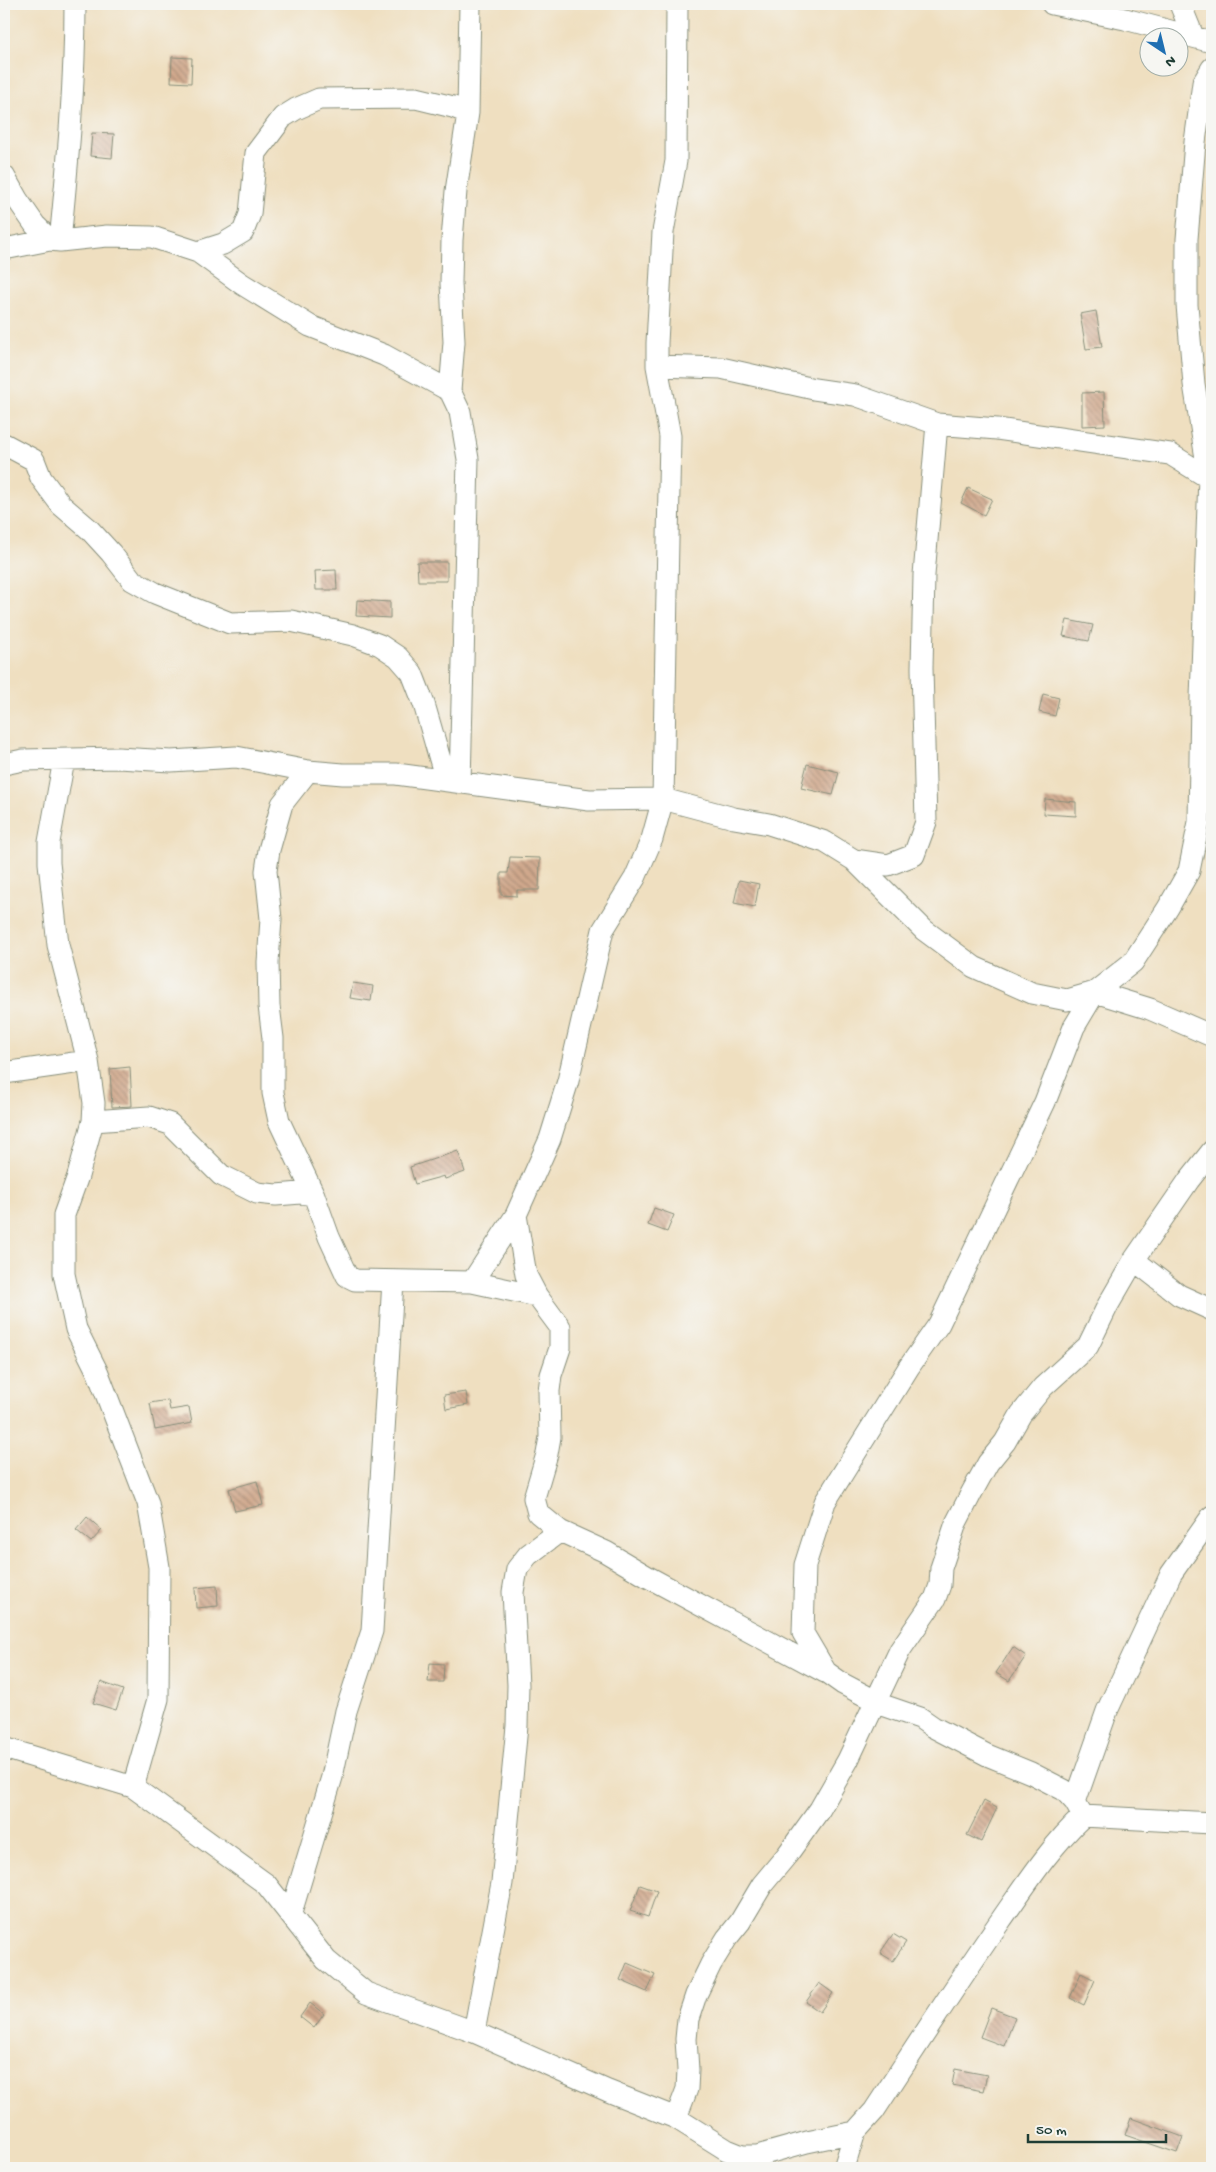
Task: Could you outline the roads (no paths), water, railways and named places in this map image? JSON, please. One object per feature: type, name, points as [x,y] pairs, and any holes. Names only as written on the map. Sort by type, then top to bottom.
[{"type":"street","points":[[55,241],[69,154],[75,4]]},
{"type":"street","points":[[453,782],[468,459],[460,412],[450,391],[454,342],[451,283],[456,191],[468,113],[470,4]]},
{"type":"street","points":[[472,1282],[516,1216],[550,1139],[563,1098],[604,930],[642,862],[652,839],[663,798],[670,436],[657,366],[663,232],[676,161],[678,4]]},
{"type":"street","points":[[1052,4],[1125,18],[1203,39]]},
{"type":"street","points":[[1180,4],[1203,39]]},
{"type":"street","points":[[826,1672],[802,1633],[805,1565],[825,1502],[909,1367],[940,1324],[1037,1119],[1074,1027],[1095,992],[1133,962],[1168,908],[1189,871],[1199,822],[1201,698],[1211,479],[1194,384],[1187,305],[1187,239],[1202,83],[1212,68]]},
{"type":"street","points":[[198,252],[223,244],[243,232],[250,214],[256,153],[283,117],[296,109],[319,99],[416,98],[453,107],[468,113]]},
{"type":"street","points":[[4,176],[35,225],[55,241]]},
{"type":"street","points":[[4,248],[107,236],[152,237],[198,252],[242,284],[310,326],[384,355],[450,391]]},
{"type":"street","points":[[657,366],[721,368],[814,389],[855,395],[938,424],[967,428],[997,429],[1170,454],[1211,479]]},
{"type":"street","points":[[854,860],[888,865],[914,855],[926,822],[922,668],[924,575],[932,471],[938,424]]},
{"type":"street","points":[[4,444],[34,460],[41,478],[61,505],[111,553],[132,580],[155,593],[230,623],[291,621],[353,635],[380,645],[398,657],[412,673],[453,782]]},
{"type":"street","points":[[4,764],[23,760],[118,758],[171,761],[236,758],[308,771],[343,774],[396,774],[589,800],[663,798],[734,818],[779,827],[825,842],[854,860],[924,930],[974,968],[1032,993],[1067,1000],[1095,992],[1150,1009],[1212,1036]]},
{"type":"street","points":[[64,760],[49,842],[49,863],[58,944],[88,1061],[94,1102],[93,1121],[78,1176],[64,1215],[64,1274],[76,1329],[98,1373],[148,1503],[159,1567],[158,1699],[133,1787]]},
{"type":"street","points":[[308,771],[282,804],[269,850],[266,871],[271,919],[268,962],[269,1006],[273,1038],[273,1093],[279,1121],[295,1156],[306,1174],[329,1236],[347,1276],[355,1280],[472,1282],[537,1296]]},
{"type":"street","points":[[4,1073],[88,1061]]},
{"type":"street","points":[[93,1121],[149,1117],[170,1124],[221,1175],[257,1193],[276,1195],[300,1193],[314,1195]]},
{"type":"street","points":[[676,2118],[687,2089],[686,2039],[688,2019],[696,1995],[711,1964],[740,1922],[762,1885],[787,1855],[820,1809],[848,1760],[900,1650],[935,1599],[940,1585],[942,1568],[956,1523],[984,1470],[1005,1442],[1021,1414],[1043,1387],[1088,1346],[1108,1305],[1134,1260],[1189,1180],[1212,1151]]},
{"type":"street","points":[[516,1216],[526,1274],[537,1296],[560,1327],[560,1348],[551,1375],[548,1392],[550,1437],[534,1498],[538,1513],[560,1531],[606,1552],[648,1577],[826,1672],[843,1684],[877,1700],[885,1706],[920,1718],[933,1727],[987,1755],[1031,1773],[1064,1790],[1079,1809],[1212,1823]]},
{"type":"street","points":[[1134,1260],[1180,1295],[1212,1310]]},
{"type":"street","points":[[291,1913],[332,1777],[346,1710],[372,1631],[393,1281]]},
{"type":"street","points":[[844,2168],[855,2132],[874,2111],[975,1957],[1079,1809],[1107,1711],[1171,1574],[1212,1516]]},
{"type":"street","points":[[474,2032],[502,1883],[517,1726],[518,1685],[513,1592],[517,1569],[522,1562],[528,1555],[560,1531]]},
{"type":"street","points":[[4,1748],[133,1787],[266,1884],[291,1913],[326,1960],[366,1993],[474,2032],[608,2091],[676,2118],[727,2150],[742,2156],[757,2156],[807,2142],[855,2132]]},
{"type":"street","points":[[757,2156],[778,2168]]}]
